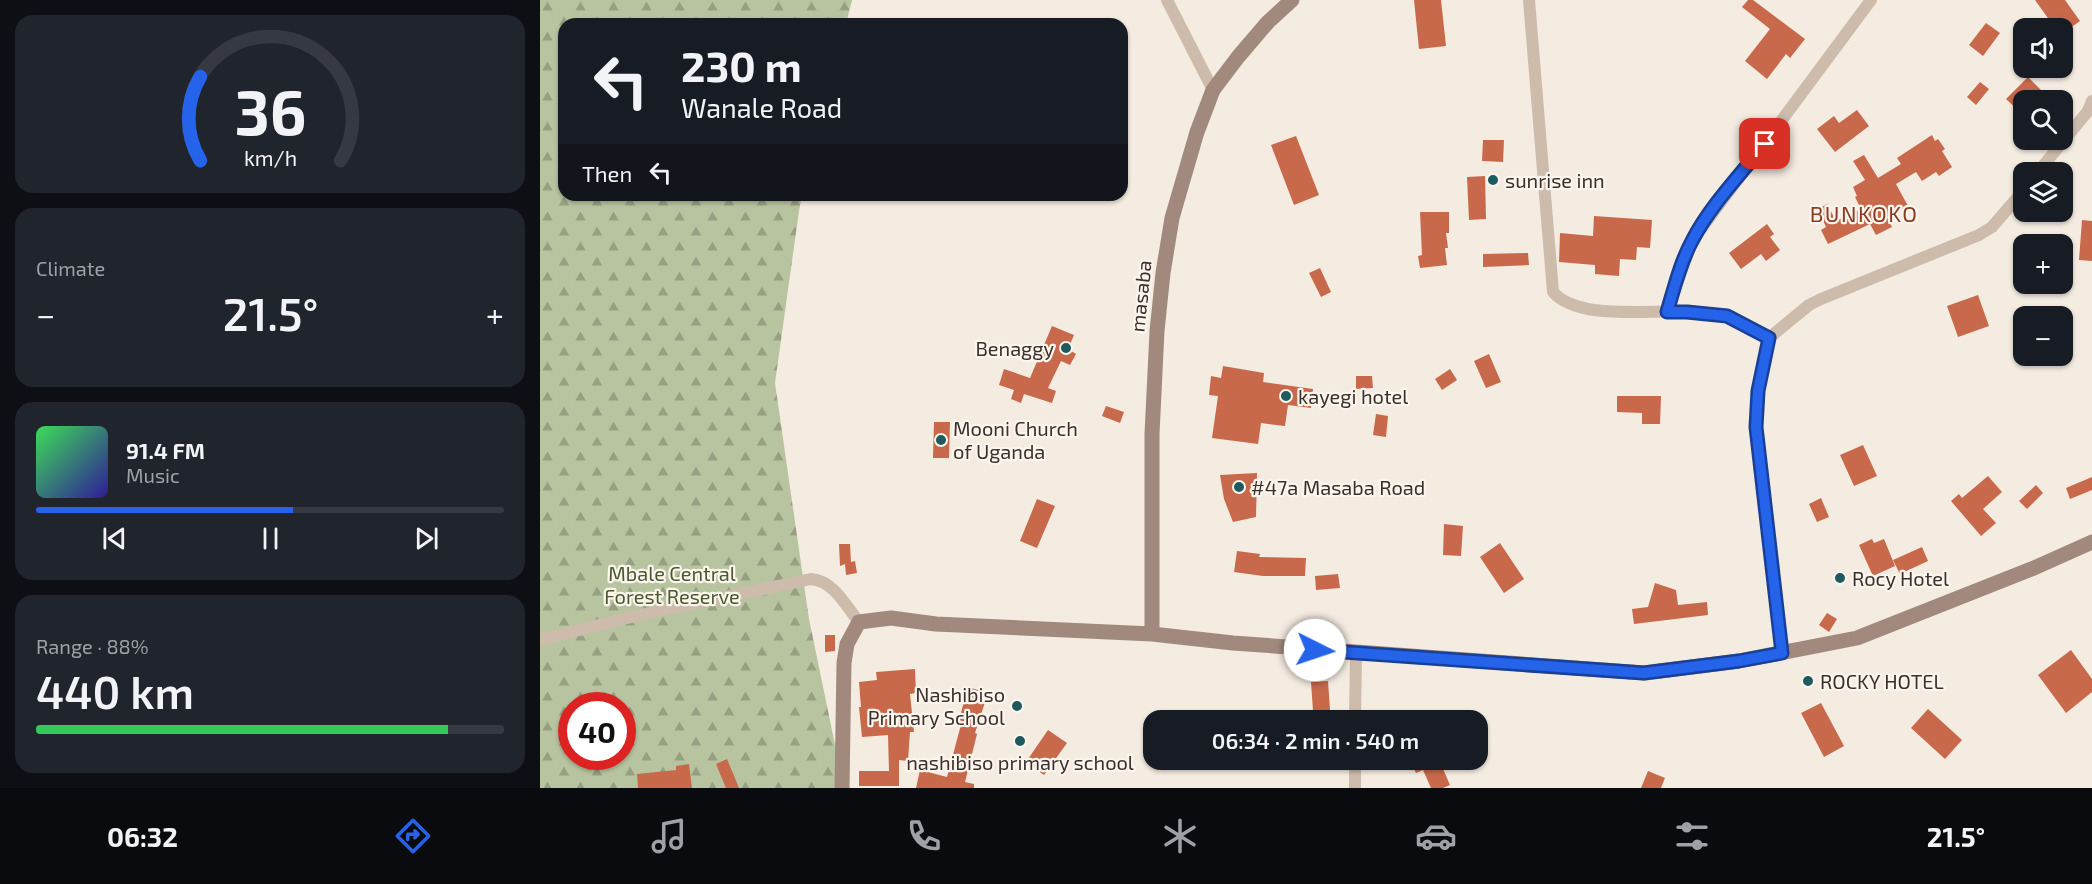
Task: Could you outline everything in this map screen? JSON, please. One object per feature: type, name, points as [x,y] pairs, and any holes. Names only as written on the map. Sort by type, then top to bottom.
[{"type":"street","points":[[1167,0],[1213,90]]},
{"type":"street","name":"masaba","points":[[1152,634],[1152,434],[1156,331],[1172,218],[1197,132],[1213,90],[1260,31],[1292,0]]},
{"type":"street","points":[[1529,0],[1552,292],[1559,299],[1582,309],[1687,312],[1727,316],[1769,338]]},
{"type":"street","points":[[1667,312],[1692,241],[1871,0]]},
{"type":"street","points":[[2046,162],[2088,111],[2092,101]]},
{"type":"street","points":[[1782,653],[1756,427],[1758,391],[1769,338],[1809,305],[1821,299],[1979,235],[1992,227],[2013,203]]},
{"type":"street","points":[[859,622],[891,618],[936,624],[1152,634],[1356,653],[1644,673],[1739,661],[1857,638],[1879,631],[2092,542]]},
{"type":"street","points":[[540,640],[634,616],[811,579],[829,584],[859,622]]},
{"type":"street","points":[[842,788],[844,663],[847,644],[859,622]]},
{"type":"street","points":[[1355,710],[1356,653]]},
{"type":"street","points":[[1355,770],[1355,788]]},
{"type":"green space","name":"Mbale Central Forest Reserve","points":[[540,0],[852,0],[848,18],[558,18],[558,201],[801,201],[775,383],[809,619],[844,788],[540,788]]},
{"type":"building","points":[[1414,0],[1441,0],[1446,46],[1419,49]]},
{"type":"building","points":[[1748,0],[1753,0],[1805,39],[1790,58],[1786,54],[1767,79],[1745,61],[1770,29],[1742,7]]},
{"type":"building","points":[[2035,0],[2065,0],[2080,21],[2073,26],[2073,18],[2048,18]]},
{"type":"building","points":[[1986,23],[2000,33],[1983,56],[1969,45]]},
{"type":"building","points":[[2029,78],[2041,90],[2015,90]]},
{"type":"building","points":[[1980,82],[1989,89],[1976,105],[1967,97]]},
{"type":"building","points":[[2013,92],[2013,106],[2006,99]]},
{"type":"building","points":[[1857,110],[1869,126],[1835,152],[1817,129],[1834,116],[1839,123]]},
{"type":"building","points":[[1932,135],[1935,141],[1938,139],[1945,149],[1942,151],[1952,167],[1939,176],[1936,172],[1922,181],[1916,172],[1896,184],[1908,206],[1887,217],[1892,227],[1876,235],[1870,224],[1828,244],[1821,230],[1826,227],[1818,209],[1827,204],[1836,221],[1861,209],[1853,187],[1865,180],[1853,161],[1864,155],[1878,178],[1901,164],[1897,158]]},
{"type":"building","points":[[1296,136],[1319,195],[1294,205],[1271,145]]},
{"type":"building","points":[[1483,140],[1504,140],[1503,162],[1482,161]]},
{"type":"building","points":[[1485,176],[1486,219],[1469,220],[1467,177]]},
{"type":"building","points":[[1420,212],[1449,212],[1449,233],[1446,233],[1448,248],[1445,248],[1447,265],[1420,268],[1418,256],[1422,255]]},
{"type":"building","points":[[1594,216],[1652,220],[1650,248],[1637,247],[1636,260],[1620,259],[1619,276],[1595,274],[1595,265],[1559,262],[1560,233],[1593,236]]},
{"type":"building","points":[[2082,220],[2092,221],[2092,261],[2079,260]]},
{"type":"building","points":[[1767,224],[1774,234],[1770,237],[1780,250],[1766,261],[1761,254],[1741,269],[1729,253]]},
{"type":"building","points":[[1528,253],[1529,265],[1483,267],[1483,254]]},
{"type":"building","points":[[1320,268],[1331,292],[1321,297],[1309,273]]},
{"type":"building","points":[[1978,295],[1989,326],[1958,337],[1947,306]]},
{"type":"building","points":[[1052,326],[1074,335],[1068,349],[1076,354],[1070,365],[1061,361],[1048,388],[1056,391],[1052,403],[1024,394],[1021,403],[1011,399],[1014,390],[999,385],[1004,369],[1030,378]]},
{"type":"building","points":[[1489,354],[1501,382],[1486,388],[1474,361]]},
{"type":"building","points":[[1223,366],[1264,373],[1263,382],[1313,389],[1311,408],[1288,405],[1285,426],[1261,423],[1258,444],[1212,438],[1218,396],[1209,395],[1211,376],[1221,378]]},
{"type":"building","points":[[1450,369],[1457,380],[1442,390],[1435,379]]},
{"type":"building","points":[[1356,376],[1372,376],[1373,388],[1356,389]]},
{"type":"building","points":[[1617,396],[1661,396],[1660,424],[1642,424],[1642,413],[1617,412]]},
{"type":"building","points":[[1106,406],[1124,412],[1120,423],[1102,416]]},
{"type":"building","points":[[1376,414],[1388,416],[1386,437],[1373,435]]},
{"type":"building","name":"Mooni Church of Uganda","points":[[934,422],[950,422],[949,458],[933,458]]},
{"type":"building","points":[[1863,445],[1877,476],[1854,486],[1840,455]]},
{"type":"building","name":"#47a Masaba Road","points":[[1257,473],[1256,517],[1233,522],[1224,499],[1220,475]]},
{"type":"building","points":[[1988,476],[2002,492],[1983,509],[1996,523],[1981,536],[1951,501],[1959,494],[1962,498]]},
{"type":"building","points":[[2092,477],[2092,490],[2070,499],[2066,488]]},
{"type":"building","points":[[2036,485],[2043,493],[2027,509],[2019,501]]},
{"type":"building","points":[[1821,498],[1829,517],[1817,522],[1809,504]]},
{"type":"building","points":[[1037,499],[1055,506],[1037,548],[1020,541]]},
{"type":"building","points":[[1444,524],[1463,526],[1461,556],[1443,555]]},
{"type":"building","points":[[1872,539],[1874,543],[1884,539],[1895,566],[1873,576],[1859,545]]},
{"type":"building","points":[[1500,543],[1524,579],[1504,593],[1480,557]]},
{"type":"building","points":[[839,544],[850,544],[851,562],[855,561],[857,573],[846,575],[845,564],[840,566]]},
{"type":"building","points":[[1922,547],[1928,561],[1900,574],[1893,560]]},
{"type":"building","points":[[1237,551],[1260,554],[1259,557],[1306,558],[1305,576],[1263,576],[1234,572]]},
{"type":"building","points":[[1338,574],[1340,588],[1316,590],[1315,576]]},
{"type":"building","points":[[1655,583],[1676,590],[1678,605],[1707,602],[1708,615],[1634,624],[1632,609],[1648,607]]},
{"type":"building","name":"Rocy Hotel","points":[[1827,613],[1837,619],[1829,632],[1819,625]]},
{"type":"building","points":[[825,635],[835,635],[835,651],[825,652]]},
{"type":"building","points":[[2071,650],[2092,679],[2092,692],[2066,713],[2038,675]]},
{"type":"building","points":[[915,669],[916,693],[910,694],[914,732],[910,732],[908,761],[899,760],[899,786],[859,786],[859,771],[889,771],[888,735],[862,737],[859,682],[877,680],[876,672]]},
{"type":"building","points":[[1328,681],[1330,710],[1313,710],[1311,682]]},
{"type":"building","points":[[968,687],[988,693],[975,733],[977,734],[965,782],[974,784],[974,788],[916,788],[920,770],[947,777],[962,721],[959,720]]},
{"type":"building","points":[[1821,703],[1844,746],[1824,757],[1801,713]]},
{"type":"building","points":[[1928,709],[1962,740],[1945,759],[1911,728]]},
{"type":"building","points":[[1048,730],[1067,743],[1044,775],[1026,762]]},
{"type":"building","points":[[727,759],[739,788],[726,788],[716,764]]},
{"type":"building","points":[[689,764],[692,788],[638,788],[637,774],[676,770],[676,766]]},
{"type":"building","points":[[1423,770],[1443,770],[1450,785],[1443,788],[1431,788]]},
{"type":"building","points":[[1648,771],[1665,778],[1661,788],[1641,788]]},
{"type":"place","name":"sunrise inn","points":[[1493,180]]},
{"type":"place","name":"Benaggy","points":[[1066,348]]},
{"type":"place","name":"kayegi hotel","points":[[1286,396]]},
{"type":"place","name":"Mooni Church of Uganda","points":[[941,440]]},
{"type":"place","name":"#47a Masaba Road","points":[[1239,487]]},
{"type":"place","name":"Rocy Hotel","points":[[1840,578]]},
{"type":"place","name":"ROCKY HOTEL","points":[[1808,681]]},
{"type":"place","name":"Nashibiso Primary School","points":[[1017,706]]},
{"type":"place","name":"nashibiso primary school","points":[[1020,741]]},
{"type":"district","name":"BUNKOKO","points":[[1864,213]]},
{"type":"route","points":[[1315,650],[1644,673],[1782,653],[1756,427],[1758,391],[1769,338],[1727,316],[1667,312],[1692,241],[1715,207],[1765,144]]}]
